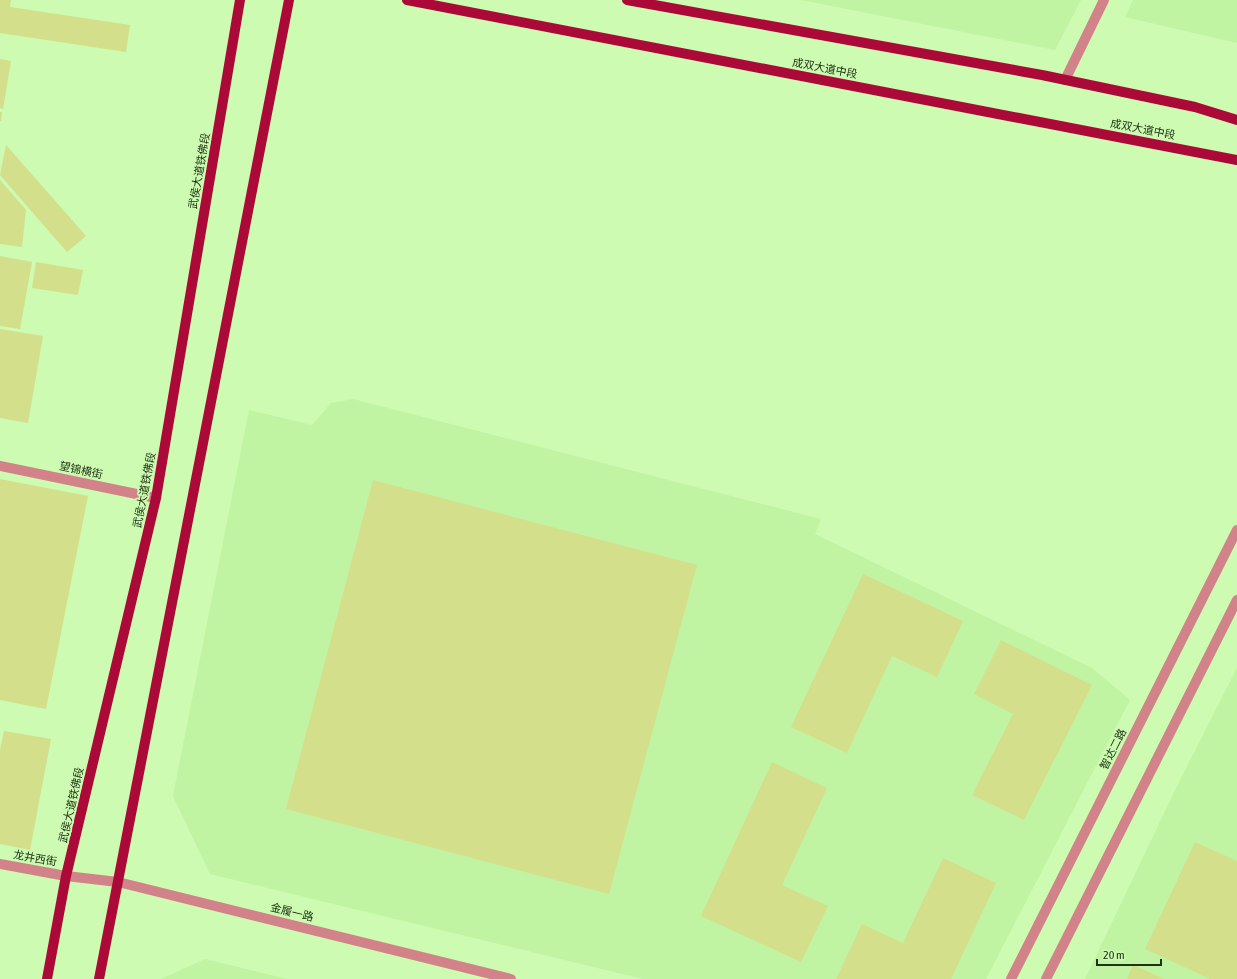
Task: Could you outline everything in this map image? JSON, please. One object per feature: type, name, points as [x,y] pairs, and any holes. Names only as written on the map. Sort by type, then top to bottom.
[{"type":"main road","name":"武侯大道铁佛段","points":[[47,979],[66,876],[156,498],[240,0]]},
{"type":"main road","points":[[99,979],[289,0]]},
{"type":"main road","name":"成双大道中段","points":[[407,0],[1237,160]]},
{"type":"main road","points":[[627,0],[1065,80],[1195,108],[1237,120]]},
{"type":"street","points":[[1065,80],[1104,0]]},
{"type":"street","name":"望锦横街","points":[[0,466],[156,498]]},
{"type":"street","name":"智达二路","points":[[1011,979],[1237,530]]},
{"type":"street","points":[[1046,979],[1237,600]]},
{"type":"street","name":"龙井西街","points":[[0,864],[66,876]]},
{"type":"street","name":"金履一路","points":[[66,876],[118,882],[511,979]]},
{"type":"shaded area","points":[[801,0],[1081,0],[1055,50]]},
{"type":"shaded area","points":[[1133,0],[1237,0],[1237,43],[1125,17]]},
{"type":"shaded area","points":[[353,399],[821,519],[815,534],[1092,668],[1130,700],[986,979],[643,979],[210,874],[173,796],[249,410],[312,425],[331,403]]},
{"type":"shaded area","points":[[1237,668],[1237,979],[1085,979],[1178,784]]},
{"type":"shaded area","points":[[205,959],[287,979],[161,979]]},
{"type":"building","points":[[0,0],[11,0],[10,7],[130,25],[126,52],[0,33]]},
{"type":"building","points":[[0,59],[11,61],[3,109],[0,108]]},
{"type":"building","points":[[0,112],[2,112],[1,121],[0,121]]},
{"type":"building","points":[[6,145],[86,236],[67,252],[0,175]]},
{"type":"building","points":[[0,180],[26,210],[22,247],[0,244]]},
{"type":"building","points":[[0,256],[32,262],[20,329],[0,326]]},
{"type":"building","points":[[36,262],[83,270],[78,295],[32,288]]},
{"type":"building","points":[[0,329],[43,336],[28,423],[0,418]]},
{"type":"building","points":[[0,479],[88,496],[46,709],[0,700]]},
{"type":"building","points":[[373,480],[697,565],[609,894],[286,809]]},
{"type":"building","points":[[863,574],[963,621],[937,677],[892,656],[847,753],[791,727]]},
{"type":"building","points":[[1001,640],[1092,685],[1024,820],[972,795],[1013,714],[974,694]]},
{"type":"building","points":[[4,731],[51,739],[30,850],[0,844],[0,750]]},
{"type":"building","points":[[772,762],[827,788],[782,885],[828,906],[801,962],[701,916]]},
{"type":"building","points":[[1195,842],[1237,861],[1237,979],[1210,979],[1145,949]]},
{"type":"building","points":[[943,858],[996,883],[951,979],[836,979],[862,924],[903,943]]},
{"type":"building","points":[[1133,965],[1164,979],[1127,979]]}]
